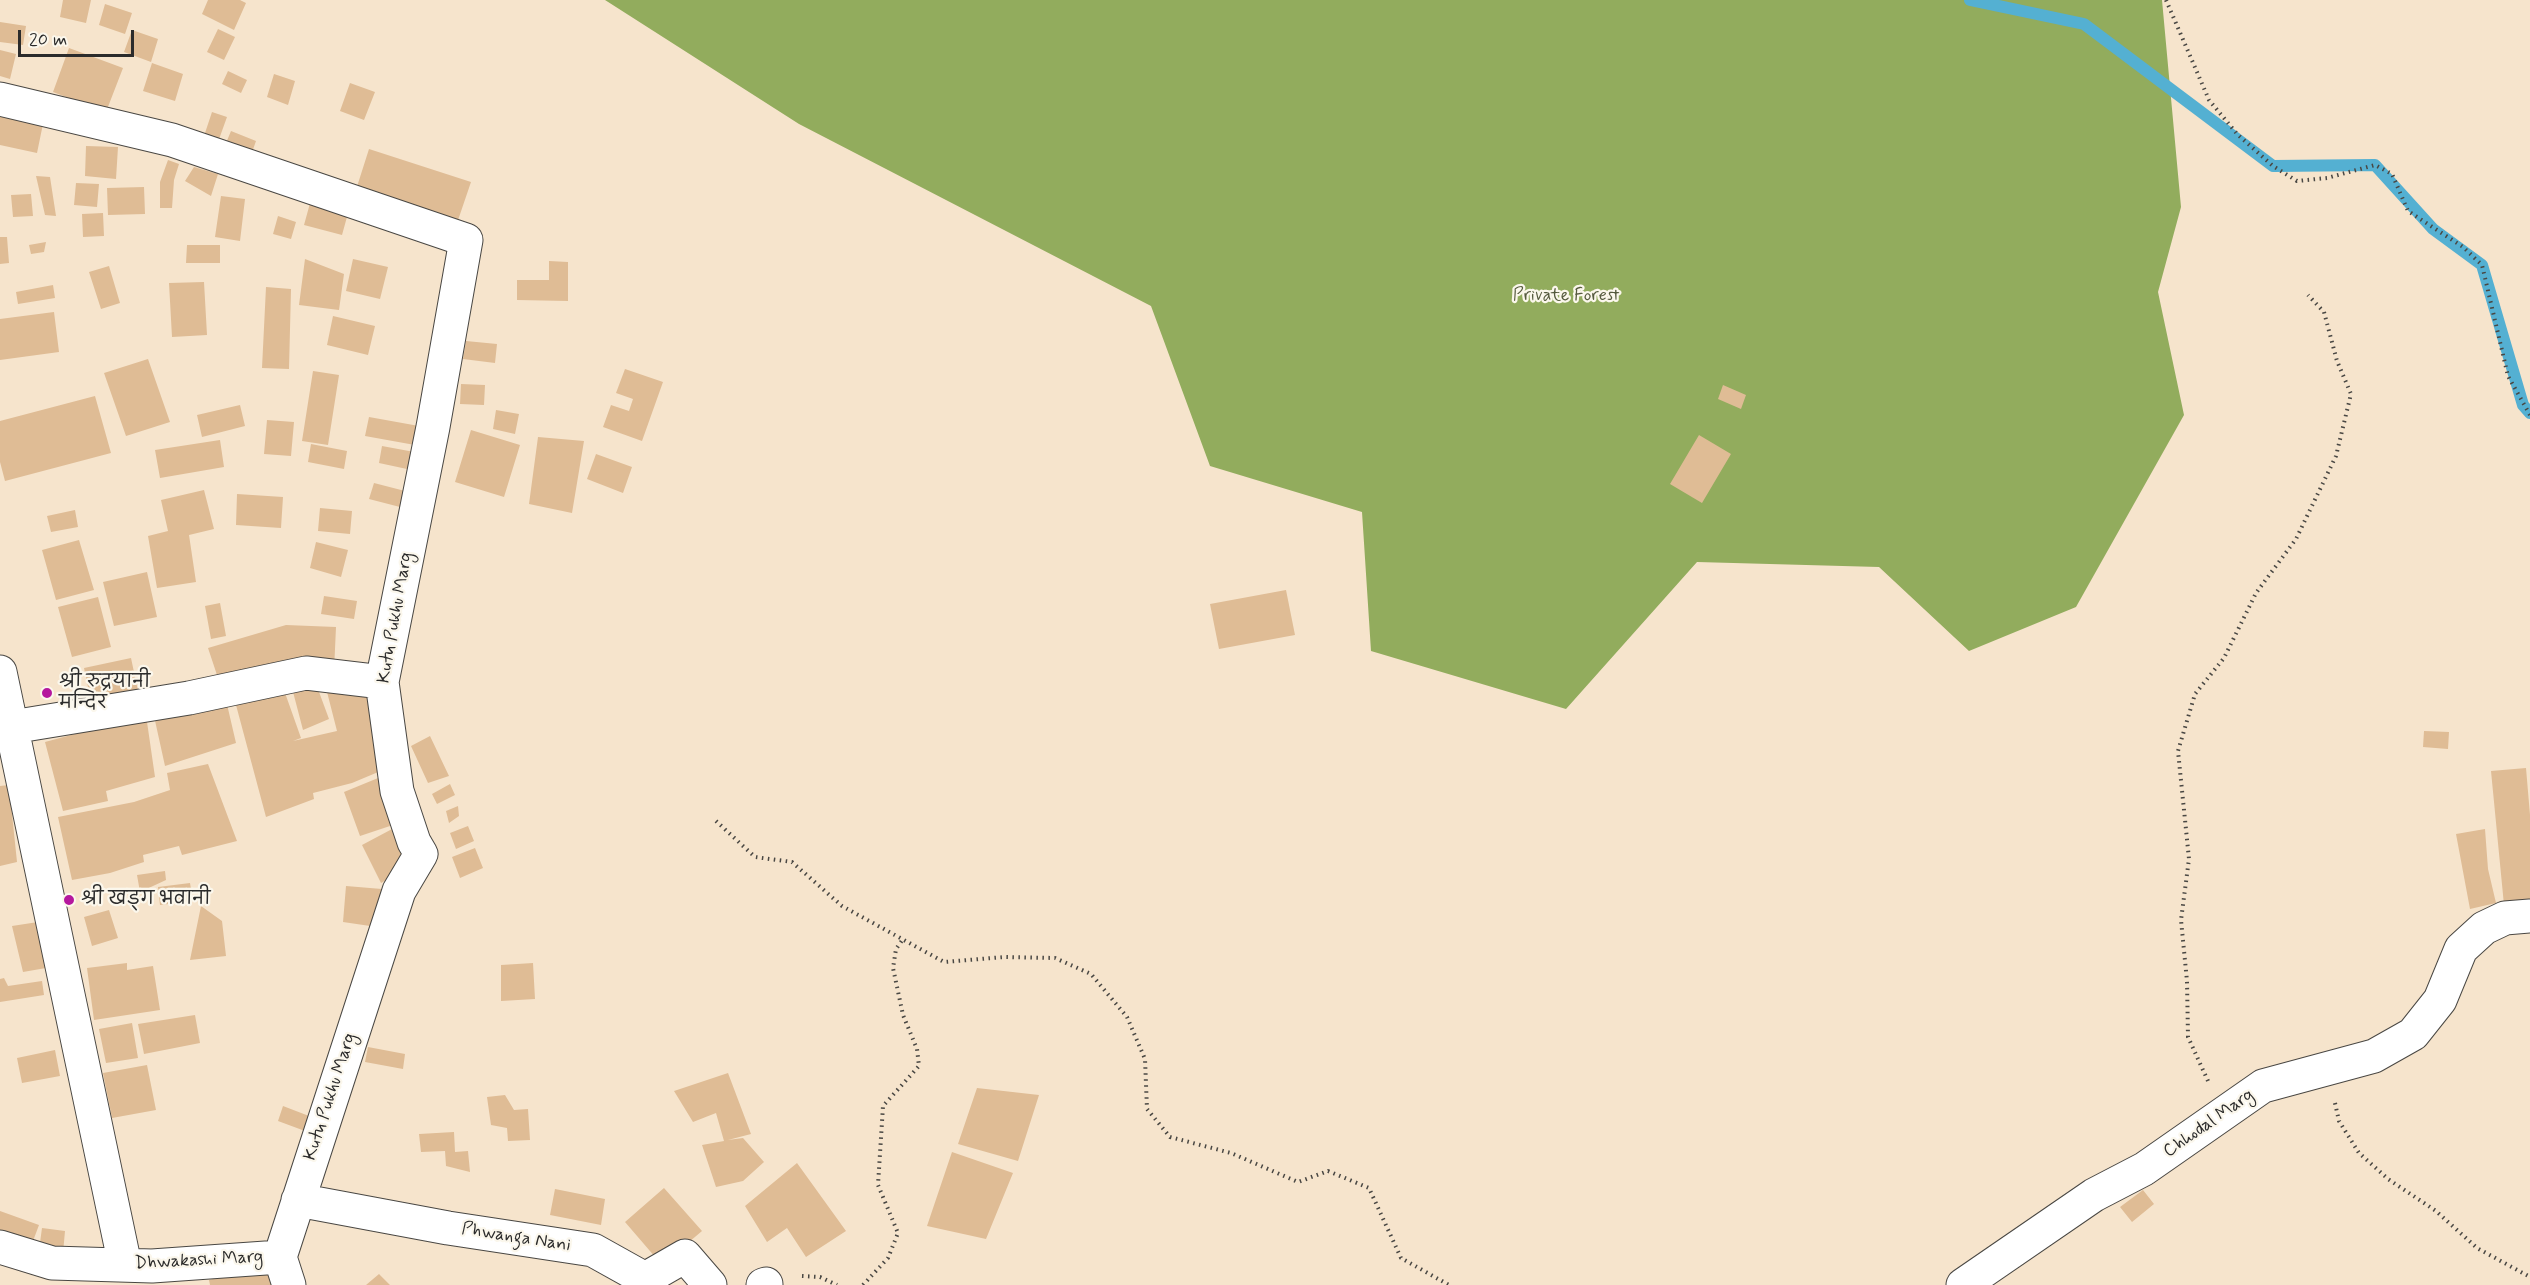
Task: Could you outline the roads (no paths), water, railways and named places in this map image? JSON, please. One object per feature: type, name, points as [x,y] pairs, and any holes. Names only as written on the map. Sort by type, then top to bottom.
[{"type":"street","name":"Kutu Pukhu Marg","points":[[0,99],[172,140],[466,240],[433,426],[382,682],[397,791],[414,842],[421,854],[399,891],[298,1200],[285,1271]]},
{"type":"street","points":[[0,672],[7,728],[125,1265]]},
{"type":"street","points":[[7,728],[189,698],[306,673],[382,682]]},
{"type":"street","name":"Chhodal Marg","points":[[1963,1285],[2094,1195],[2144,1169],[2262,1086],[2374,1056],[2412,1034],[2440,1000],[2461,949],[2484,928],[2505,918],[2530,916]]},
{"type":"street","name":"Phwanga Nani","points":[[298,1200],[448,1228],[593,1250],[645,1279],[685,1256],[710,1285]]},
{"type":"street","name":"Dhwakashi Marg","points":[[0,1247],[52,1263],[285,1271]]},
{"type":"waterway","points":[[1970,0],[2084,24],[2273,166],[2375,165],[2433,229],[2482,265],[2523,405],[2530,413]]},
{"type":"place","name":"श्री रुद्रयानी मन्दिर","points":[[47,693]]},
{"type":"place","name":"श्री खड्ग भवानी","points":[[69,900]]},
{"type":"park label","name":"Private Forest","points":[[1566,296]]}]
